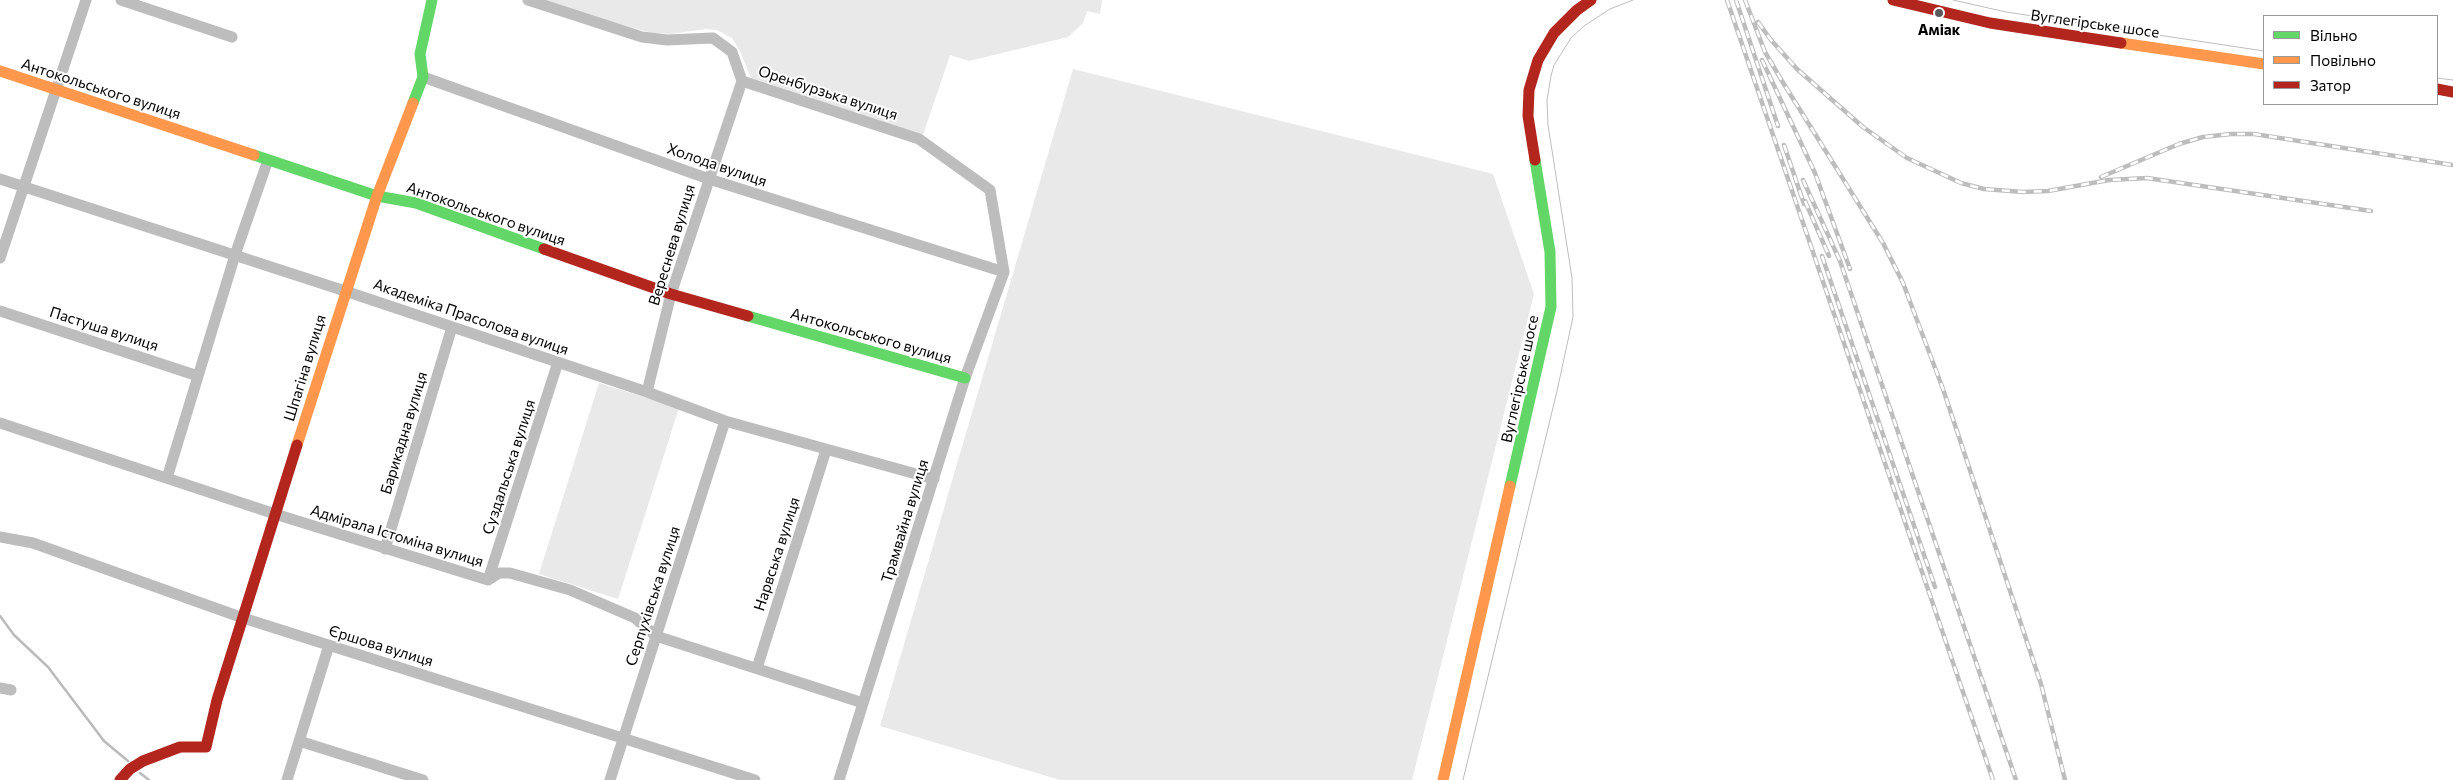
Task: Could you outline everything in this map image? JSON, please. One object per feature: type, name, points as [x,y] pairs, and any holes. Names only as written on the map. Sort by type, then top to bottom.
[{"type":"street","points":[[0,258],[86,0]]},
{"type":"street","points":[[122,0],[232,37]]},
{"type":"street","name":"Шпагіна вулиця","points":[[120,780],[130,769],[143,761],[180,747],[206,747],[217,700],[345,291],[377,196],[423,77],[421,48],[432,0]]},
{"type":"street","name":"Оренбурзька вулиця","points":[[528,0],[642,37],[666,40],[713,38],[732,52],[742,81],[919,139],[990,190],[1004,272]]},
{"type":"street","name":"Вуглегірське шосе","points":[[1442,780],[1552,307],[1550,252],[1528,116],[1529,90],[1538,60],[1554,33],[1577,10],[1591,0]]},
{"type":"street","name":"Вуглегірське шосе","points":[[1893,0],[1990,23],[2263,64]]},
{"type":"street","name":"Антокольського вулиця","points":[[0,71],[377,196],[416,203],[671,294],[965,378]]},
{"type":"street","name":"Холода вулиця","points":[[423,77],[709,179],[1004,272]]},
{"type":"street","name":"Вереснева вулиця","points":[[646,392],[671,294],[742,81]]},
{"type":"street","points":[[2438,89],[2453,92]]},
{"type":"street","points":[[167,478],[235,255],[268,160]]},
{"type":"street","name":"Академіка Прасолова вулиця","points":[[0,178],[558,362],[725,421],[934,479]]},
{"type":"street","name":"Трамвайна вулиця","points":[[839,780],[965,378],[1004,272]]},
{"type":"street","name":"Пастуша вулиця","points":[[0,311],[198,376]]},
{"type":"street","name":"Барикадна вулиця","points":[[385,549],[452,327]]},
{"type":"street","name":"Суздальська вулиця","points":[[488,580],[558,362]]},
{"type":"street","name":"Серпухівська вулиця","points":[[610,780],[725,421]]},
{"type":"street","name":"Адмірала Істоміна вулиця","points":[[0,423],[275,514],[488,580],[499,573],[510,573],[570,590],[635,618],[656,636],[864,703]]},
{"type":"street","name":"Нарвська вулиця","points":[[758,668],[826,450]]},
{"type":"street","name":"Єршова вулиця","points":[[0,537],[33,544],[243,618],[755,780]]},
{"type":"street","points":[[287,780],[329,645]]},
{"type":"street","points":[[299,741],[423,780]]},
{"type":"shaded area","points":[[531,0],[1102,0],[1100,14],[1087,11],[1083,23],[1068,37],[969,61],[950,55],[923,135],[751,78],[741,53],[732,38],[717,30],[705,29],[671,34],[652,33]]},
{"type":"shaded area","points":[[1073,69],[1493,174],[1534,294],[1412,780],[1060,780],[880,726]]},
{"type":"shaded area","points":[[599,383],[679,408],[618,599],[539,574]]},
{"type":"waterway","points":[[0,616],[14,635],[48,667],[104,741],[128,761]]},
{"type":"waterway","points":[[140,773],[149,780]]},
{"type":"tram line","points":[[1463,780],[1557,391],[1573,317],[1572,278],[1548,125],[1547,100],[1551,76],[1554,65],[1571,38],[1584,26],[1610,9],[1633,0]]},
{"type":"tram line","points":[[1953,0],[2006,12],[2263,51]]},
{"type":"tram line","points":[[2438,78],[2453,80]]},
{"type":"railway","points":[[1727,0],[1993,780]]},
{"type":"railway","points":[[1736,0],[1778,126]]},
{"type":"railway","points":[[1745,0],[1765,52],[1883,243],[1903,283],[1943,389],[2041,684],[2065,780]]},
{"type":"railway","points":[[1758,22],[1797,69],[1863,127],[1907,158],[1961,183],[1984,189],[2023,192],[2048,191],[2109,180],[2147,178],[2371,211]]},
{"type":"railway","points":[[1762,60],[1815,173],[1850,269]]},
{"type":"railway","points":[[2101,177],[2179,144],[2203,137],[2231,134],[2254,134],[2453,165]]},
{"type":"railway","points":[[1784,145],[1804,204]]},
{"type":"railway","points":[[1803,180],[1840,261],[2016,780]]},
{"type":"railway","points":[[1805,201],[1829,256]]},
{"type":"railway","points":[[1822,256],[1935,587]]},
{"type":"traffic: fast","points":[[413,103],[423,77],[420,54],[432,0]]},
{"type":"traffic: fast","points":[[254,155],[377,196],[416,203],[544,249]]},
{"type":"traffic: fast","points":[[1510,486],[1551,307],[1550,252],[1535,160]]},
{"type":"traffic: fast","points":[[748,316],[965,378]]},
{"type":"traffic: slow","points":[[2121,43],[2263,64]]},
{"type":"traffic: slow","points":[[0,71],[254,155]]},
{"type":"traffic: slow","points":[[297,445],[377,196],[413,103]]},
{"type":"traffic: slow","points":[[1443,780],[1510,486]]},
{"type":"traffic: jam","points":[[1535,160],[1528,116],[1529,90],[1538,60],[1554,33],[1577,10],[1591,0]]},
{"type":"traffic: jam","points":[[1893,0],[1990,23],[2121,43]]},
{"type":"traffic: jam","points":[[2438,89],[2453,92]]},
{"type":"traffic: jam","points":[[544,249],[671,294],[748,316]]},
{"type":"traffic: jam","points":[[120,780],[130,769],[143,761],[180,747],[206,747],[217,700],[297,445]]},
{"type":"place","name":"Аміак","points":[[1939,13]]}]
